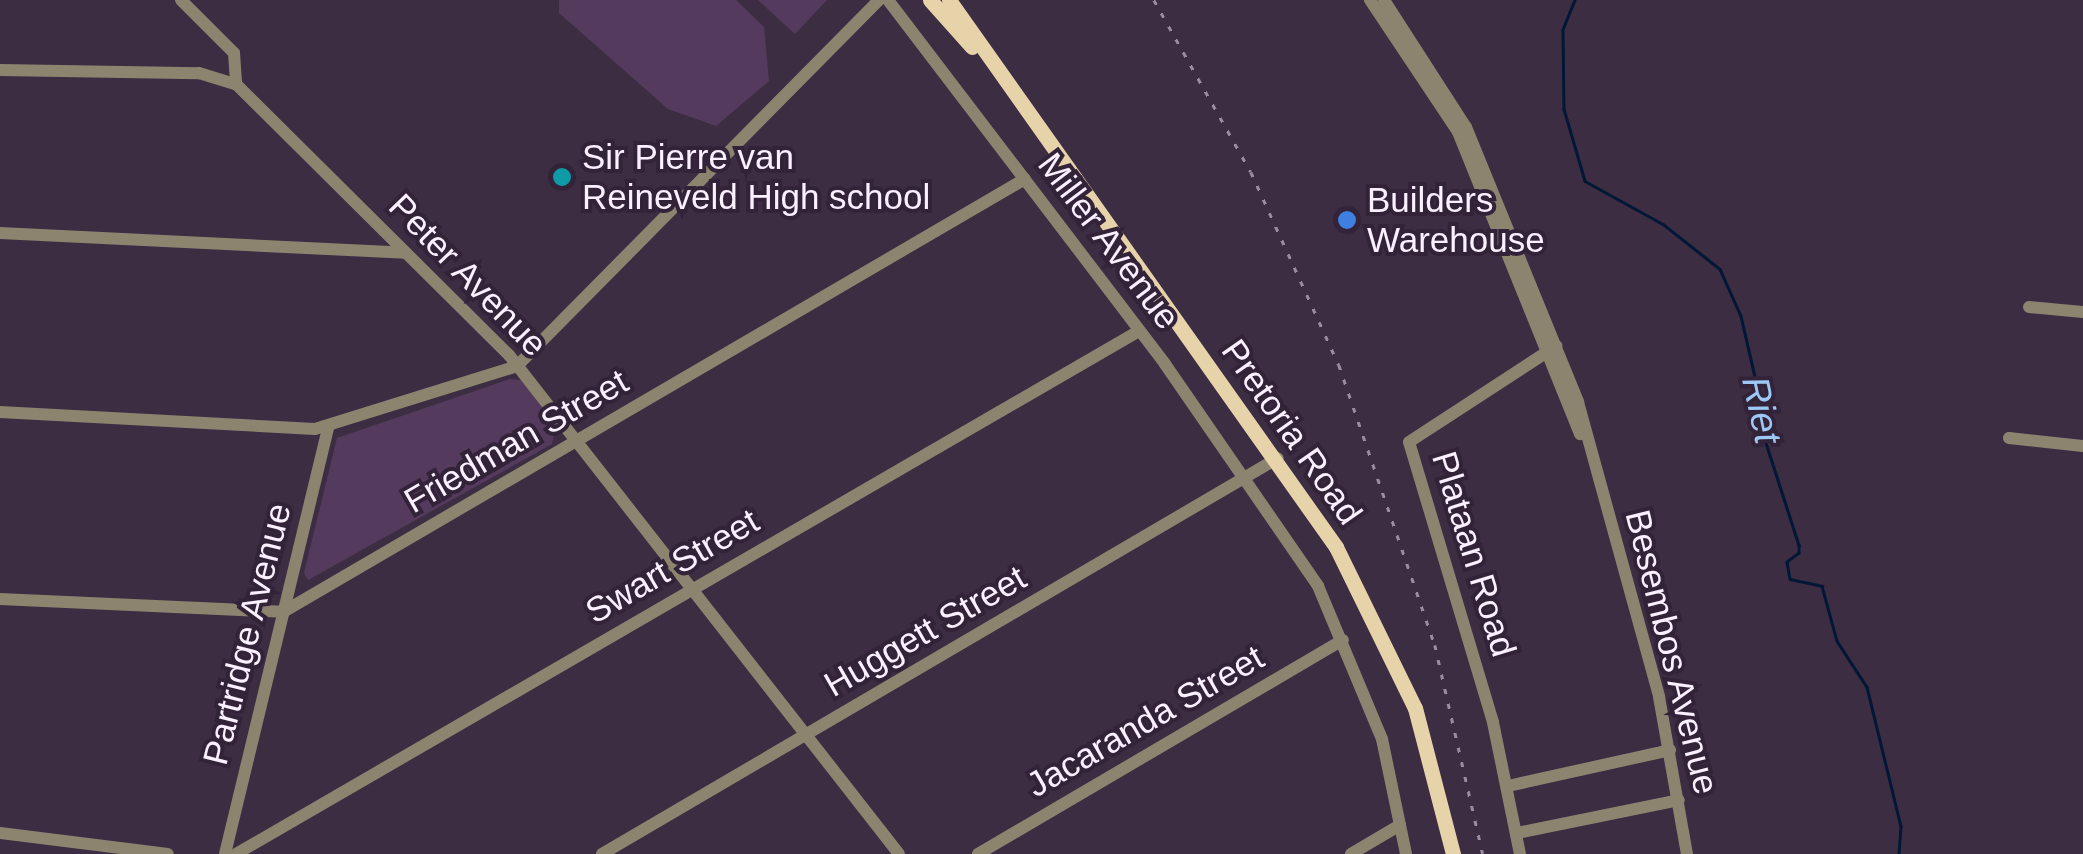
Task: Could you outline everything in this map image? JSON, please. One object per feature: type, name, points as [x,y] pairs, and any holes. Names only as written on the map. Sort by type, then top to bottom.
[{"type":"main road","name":"Pretoria Road","points":[[930,0],[1005,82]]},
{"type":"main road","name":"Pretoria Road","points":[[949,0],[1278,458],[1360,590],[1403,679],[1436,772],[1453,854]]},
{"type":"street","points":[[0,70],[199,73],[236,84],[234,53],[181,0]]},
{"type":"street","points":[[0,412],[328,428],[517,366],[880,0]]},
{"type":"street","name":"Miller Avenue","points":[[888,0],[1247,478],[1318,586],[1386,752],[1406,854]]},
{"type":"street","points":[[1370,0],[1458,132],[1550,350]]},
{"type":"street","points":[[1384,0],[1466,127],[1550,350]]},
{"type":"street","name":"Peter Avenue","points":[[236,84],[517,366],[802,737],[899,854]]},
{"type":"street","name":"Friedman Street","points":[[282,612],[1025,179]]},
{"type":"street","points":[[0,233],[406,253]]},
{"type":"street","points":[[2029,307],[2083,312]]},
{"type":"street","name":"Swart Street","points":[[236,854],[1138,331]]},
{"type":"street","name":"Besembos Avenue","points":[[1550,350],[1593,462],[1670,750],[1687,854]]},
{"type":"street","name":"Plataan Road","points":[[1520,854],[1508,786],[1409,442],[1550,350]]},
{"type":"street","name":"Partridge Avenue","points":[[225,854],[328,428]]},
{"type":"street","points":[[2009,438],[2083,446]]},
{"type":"street","name":"Huggett Street","points":[[602,854],[1278,458]]},
{"type":"street","points":[[0,599],[282,612]]},
{"type":"street","name":"Jacaranda Street","points":[[978,854],[1343,640]]},
{"type":"street","points":[[1508,786],[1670,750]]},
{"type":"street","points":[[1517,833],[1679,800]]},
{"type":"street","points":[[1351,854],[1400,825]]},
{"type":"street","points":[[0,834],[168,854]]},
{"type":"shaded area","points":[[559,0],[736,0],[764,27],[769,81],[716,126],[668,109],[559,13]]},
{"type":"shaded area","points":[[758,0],[827,0],[795,34]]},
{"type":"shaded area","points":[[510,379],[521,380],[557,423],[552,444],[308,580],[304,573],[337,438]]},
{"type":"waterway","name":"Riet","points":[[1575,0],[1563,30],[1564,109],[1585,181],[1663,224],[1720,269],[1741,316],[1760,398],[1757,415],[1799,545],[1799,553],[1787,562],[1790,579],[1822,586],[1837,641],[1867,687],[1901,826],[1899,854]]},
{"type":"railway","points":[[1154,0],[1251,172],[1339,365],[1435,645],[1483,854]]},
{"type":"place","name":"Sir Pierre van Reineveld High school","points":[[562,177]]},
{"type":"place","name":"Builders Warehouse","points":[[1347,220]]}]
